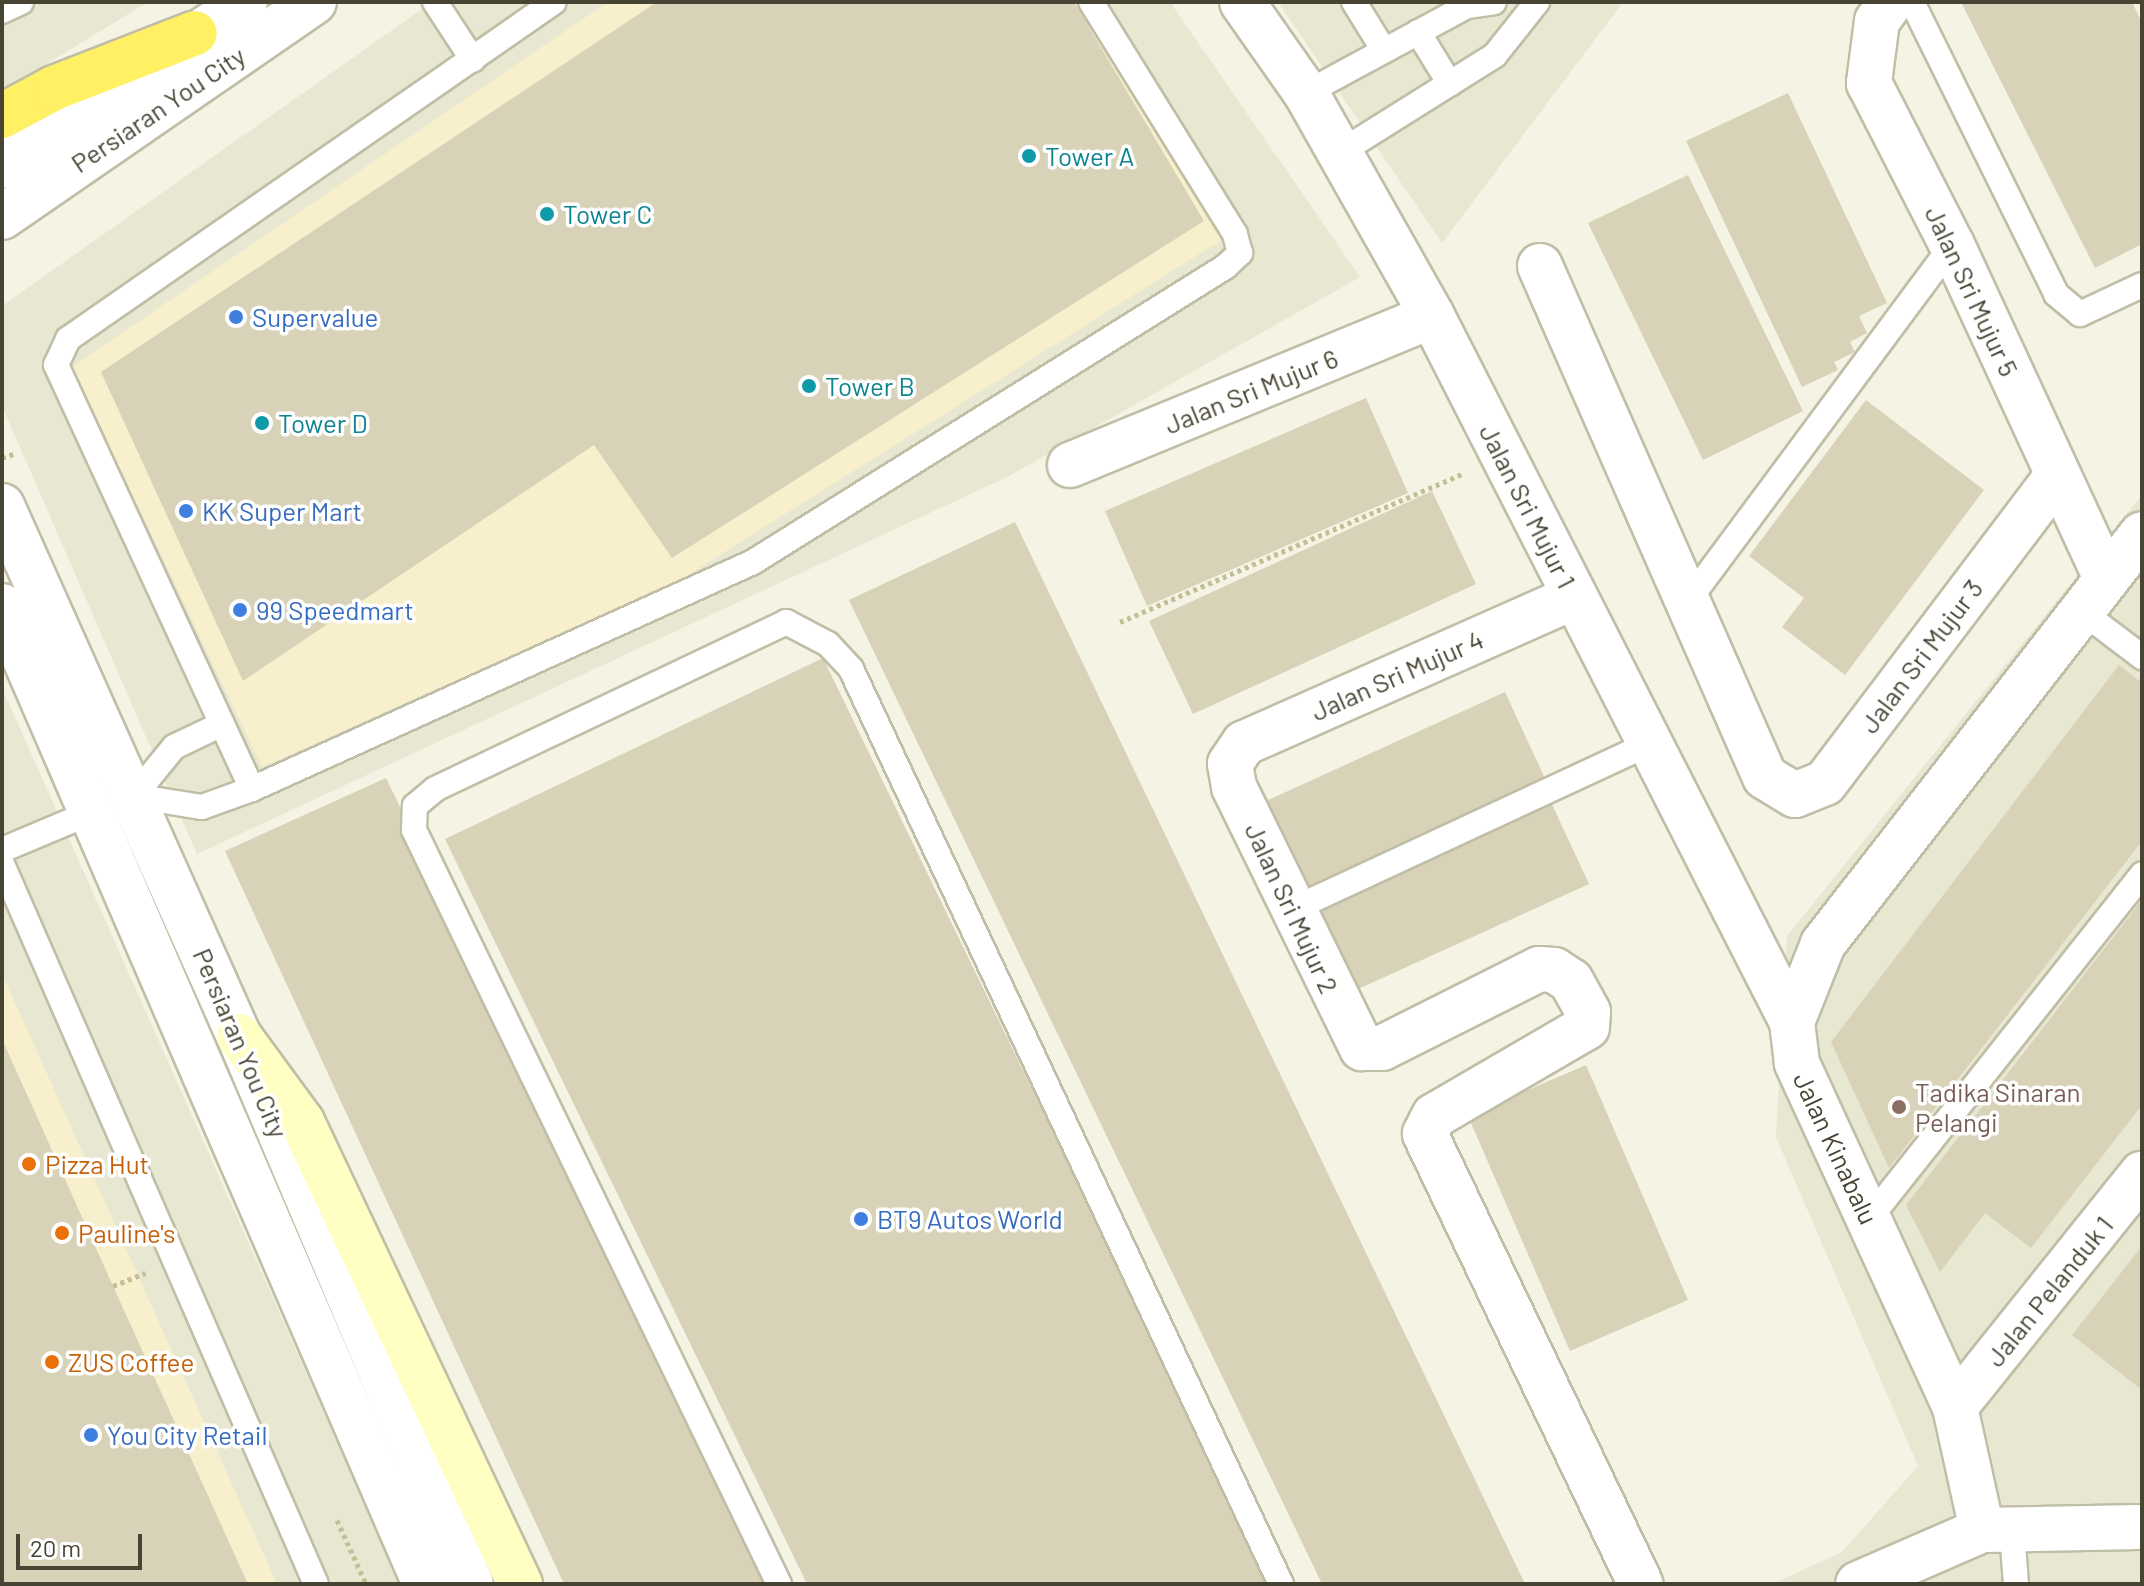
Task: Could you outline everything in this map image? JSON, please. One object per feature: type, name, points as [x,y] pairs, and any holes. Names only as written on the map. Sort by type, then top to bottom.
[{"type":"highway","points":[[2,116],[54,88],[195,33]]},
{"type":"main road","points":[[239,1036],[302,1122],[520,1584]]},
{"type":"street","name":"Persiaran You City","points":[[2,166],[245,2]]},
{"type":"street","name":"Persiaran You City","points":[[2,217],[314,2]]},
{"type":"street","name":"Jalan Sri Mujur 1","points":[[1242,2],[1306,93],[1432,316],[1792,1022]]},
{"type":"street","name":"Jalan Sri Mujur 5","points":[[1891,2],[1877,21],[1869,83],[1952,245],[2058,475],[2093,595]]},
{"type":"street","points":[[1540,266],[1688,601]]},
{"type":"street","name":"Jalan Sri Mujur 6","points":[[1070,465],[1432,316]]},
{"type":"street","name":"Jalan Sri Mujur 3","points":[[1688,601],[1765,777],[1795,795],[1825,783],[2058,475]]},
{"type":"street","name":"Persiaran You City","points":[[2,506],[239,1036],[471,1584]]},
{"type":"street","name":"Jalan Kinabalu","points":[[1997,1531],[1955,1407],[1797,1063],[1792,1022],[1823,944],[2142,534]]},
{"type":"street","name":"Jalan Sri Mujur 4","points":[[1230,764],[1244,743],[1574,597]]},
{"type":"street","name":"Persiaran You City","points":[[2,606],[416,1581]]},
{"type":"street","name":"Jalan Sri Mujur 2","points":[[1230,764],[1234,787],[1362,1048],[1382,1048],[1539,969],[1554,970],[1571,981],[1588,1012],[1587,1027],[1434,1116],[1425,1134],[1641,1584]]},
{"type":"street","points":[[90,813],[134,796]]},
{"type":"street","name":"Jalan Pelanduk 1","points":[[1955,1407],[2142,1174]]},
{"type":"street","points":[[1858,1584],[1997,1531],[2142,1527]]},
{"type":"lane","points":[[2,11],[21,2]]},
{"type":"lane","points":[[435,2],[473,60]]},
{"type":"lane","points":[[252,789],[56,365],[68,339],[554,2]]},
{"type":"lane","points":[[134,796],[202,807],[252,789],[753,562],[1240,253],[1235,234],[1091,2]]},
{"type":"lane","points":[[1354,2],[1383,49]]},
{"type":"lane","points":[[1306,93],[1467,6],[1494,2]]},
{"type":"lane","points":[[1339,153],[1495,55],[1537,2]]},
{"type":"lane","points":[[1912,2],[2056,294],[2080,314],[2142,285]]},
{"type":"lane","points":[[1418,32],[1450,84]]},
{"type":"lane","points":[[1688,601],[1952,245]]},
{"type":"lane","points":[[2093,595],[2142,657]]},
{"type":"lane","points":[[779,1584],[414,830],[415,806],[435,789],[786,622],[828,644],[851,669],[1281,1584]]},
{"type":"lane","points":[[134,796],[174,747],[222,724]]},
{"type":"lane","points":[[1293,909],[1648,744]]},
{"type":"lane","points":[[2,850],[90,813]]},
{"type":"lane","points":[[2,864],[316,1584]]},
{"type":"lane","points":[[1869,1219],[2142,874]]},
{"type":"lane","points":[[1997,1531],[2016,1584]]},
{"type":"path","points":[[2,458],[13,454]]},
{"type":"path","points":[[1120,622],[1503,456]]},
{"type":"path","points":[[337,1520],[366,1584]]},
{"type":"shaded area","points":[[2,2],[148,2],[2,91]]},
{"type":"shaded area","points":[[432,2],[1170,2],[1360,277],[1007,477],[197,854],[2,406],[2,306]]},
{"type":"shaded area","points":[[608,2],[1078,2],[1223,239],[680,580],[262,767],[72,367]]},
{"type":"shaded area","points":[[1278,2],[1623,2],[1442,243]]},
{"type":"shaded area","points":[[2142,495],[2142,1584],[1772,1584],[1842,1552],[1918,1466],[1776,1137],[1787,936]]},
{"type":"shaded area","points":[[2,688],[400,1584],[2,1584]]},
{"type":"shaded area","name":"You City Retail","points":[[2,974],[277,1584],[2,1584]]},
{"type":"building","points":[[657,2],[1074,2],[1204,221],[672,558],[594,445],[243,681],[101,372]]},
{"type":"building","points":[[1961,2],[2132,2],[2142,23],[2142,244],[2095,268]]},
{"type":"building","points":[[1788,93],[1887,303],[1859,316],[1867,333],[1850,342],[1855,352],[1834,362],[1838,370],[1802,387],[1686,141]]},
{"type":"building","points":[[1688,175],[1803,411],[1703,460],[1588,223]]},
{"type":"building","points":[[1366,398],[1408,493],[1147,606],[1105,511]]},
{"type":"building","points":[[1866,400],[1984,490],[1845,675],[1782,627],[1804,598],[1749,556]]},
{"type":"building","points":[[1432,491],[1476,584],[1193,714],[1149,621]]},
{"type":"building","points":[[1015,522],[1525,1584],[1322,1584],[849,600]]},
{"type":"building","points":[[823,658],[1272,1584],[807,1584],[445,839]]},
{"type":"building","points":[[2119,665],[2142,683],[2142,841],[1889,1168],[1831,1042]]},
{"type":"building","points":[[1505,692],[1547,783],[1307,892],[1264,802]]},
{"type":"building","points":[[386,778],[775,1584],[564,1584],[225,851]]},
{"type":"building","points":[[1549,798],[1589,884],[1356,990],[1316,905]]},
{"type":"building","points":[[2142,900],[2142,1105],[2031,1248],[1985,1213],[1940,1272],[1906,1205]]},
{"type":"building","name":"You City Retail","points":[[2,1039],[113,1286],[248,1584],[2,1584]]},
{"type":"building","points":[[1586,1065],[1688,1300],[1570,1351],[1468,1116]]},
{"type":"building","points":[[2142,1246],[2142,1390],[2072,1335]]},
{"type":"place","name":"Tower A","points":[[1029,156]]},
{"type":"place","name":"Tower C","points":[[547,214]]},
{"type":"place","name":"Supervalue","points":[[236,317]]},
{"type":"place","name":"Tower B","points":[[809,386]]},
{"type":"place","name":"Tower D","points":[[262,423]]},
{"type":"place","name":"KK Super Mart","points":[[186,511]]},
{"type":"place","name":"99 Speedmart","points":[[240,610]]},
{"type":"place","name":"Tadika Sinaran Pelangi","points":[[1899,1107]]},
{"type":"place","name":"Pizza Hut","points":[[29,1164]]},
{"type":"place","name":"BT9 Autos World","points":[[861,1219]]},
{"type":"place","name":"Pauline's","points":[[62,1233]]},
{"type":"place","name":"ZUS Coffee","points":[[52,1362]]},
{"type":"place","name":"You City Retail","points":[[91,1435]]}]
